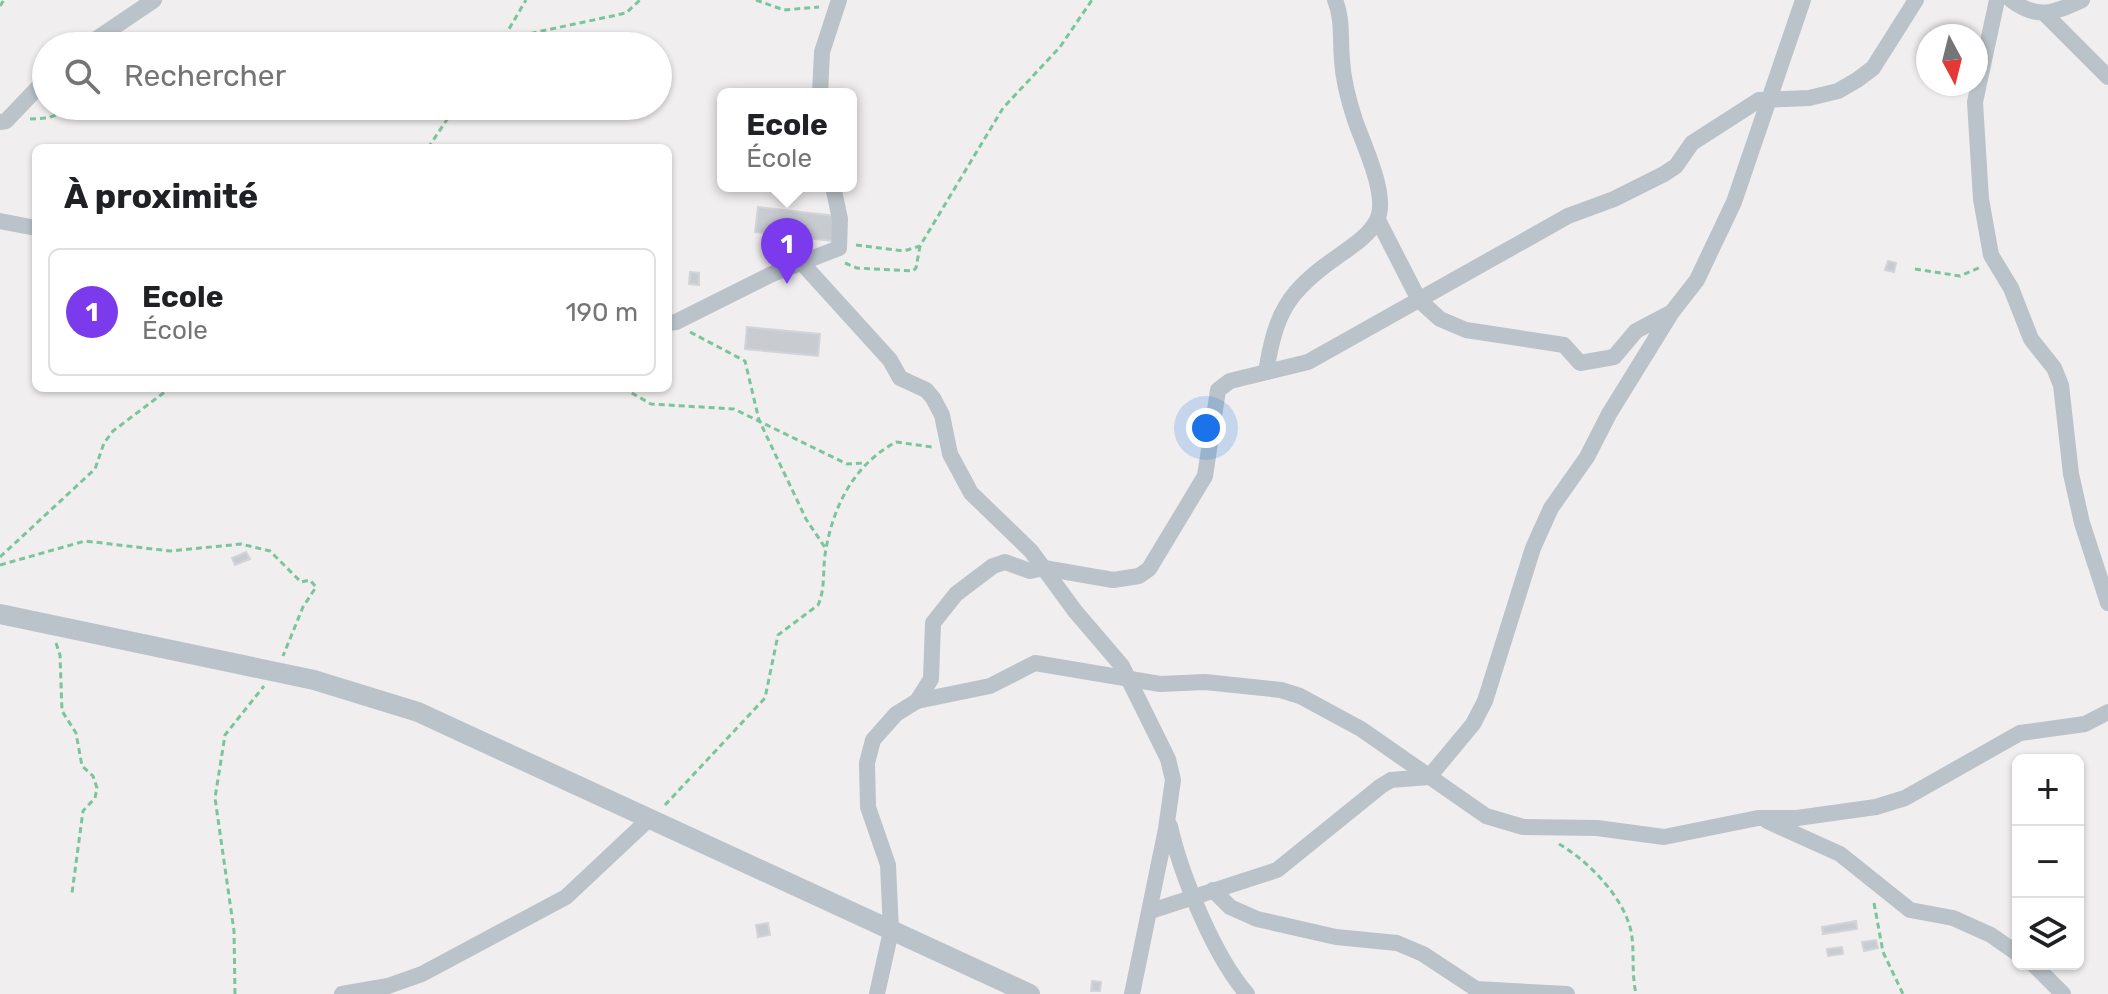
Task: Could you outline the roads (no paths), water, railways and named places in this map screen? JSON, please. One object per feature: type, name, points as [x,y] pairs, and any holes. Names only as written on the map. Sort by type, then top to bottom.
[{"type":"street","points":[[107,32],[154,0]]},
{"type":"street","points":[[1266,372],[1281,311],[1290,297],[1316,272],[1360,241],[1378,220],[1380,205],[1374,173],[1354,117],[1342,65],[1340,12],[1335,0]]},
{"type":"street","points":[[1151,911],[1277,870],[1391,780],[1429,777],[1473,724],[1485,701],[1533,548],[1551,508],[1587,457],[1609,414],[1672,312],[1697,280],[1734,202],[1803,0]]},
{"type":"street","points":[[877,994],[891,931],[888,865],[868,807],[867,763],[880,730],[917,701],[931,679],[933,623],[956,594],[993,566],[1005,562],[1030,571],[1044,568],[1113,580],[1139,576],[1149,569],[1205,476],[1218,390],[1230,381],[1308,362],[1568,216],[1614,199],[1664,174],[1702,136],[1759,100],[1809,98],[1838,91],[1873,68],[1916,0]]},
{"type":"street","points":[[1997,0],[1975,102],[1981,199],[1991,255],[2011,288],[2031,339],[2054,368],[2061,385],[2071,474],[2094,568],[2108,603]]},
{"type":"street","points":[[2011,0],[2021,8],[2045,14],[2108,77]]},
{"type":"street","points":[[2045,14],[2082,0]]},
{"type":"street","points":[[820,88],[822,52],[838,3]]},
{"type":"street","points":[[3,121],[32,93]]},
{"type":"street","points":[[675,326],[676,322],[838,247],[833,192]]},
{"type":"street","points":[[1378,220],[1419,300],[1440,319],[1466,330],[1564,345],[1580,363],[1614,357],[1636,331],[1672,312]]},
{"type":"street","points":[[0,221],[32,227]]},
{"type":"street","points":[[801,262],[890,360],[900,378],[926,390],[933,398],[942,415],[950,454],[971,493],[1044,568],[1130,679],[1168,759],[1173,780],[1168,817],[1132,994]]},
{"type":"street","points":[[0,614],[378,697],[418,712],[1030,994]]},
{"type":"street","points":[[917,701],[990,686],[1035,663],[1160,684],[1220,683],[1281,690],[1300,696],[1361,729],[1486,816],[1523,827],[1597,828],[1664,837],[1758,818],[1797,818],[1876,807],[1905,798],[2020,733],[2085,724],[2108,712]]},
{"type":"street","points":[[1168,817],[1179,866],[1192,898],[1247,994]]},
{"type":"street","points":[[1758,818],[1816,840],[1873,879],[1910,910],[1953,918],[1991,935],[2012,950]]},
{"type":"street","points":[[342,994],[388,986],[422,974],[566,897],[648,820]]},
{"type":"street","points":[[1213,890],[1230,907],[1257,919],[1336,937],[1397,943],[1423,954],[1476,989],[1567,994]]},
{"type":"street","points":[[2039,970],[2063,994]]},
{"type":"place","name":"Ecole","points":[[787,284]]}]
